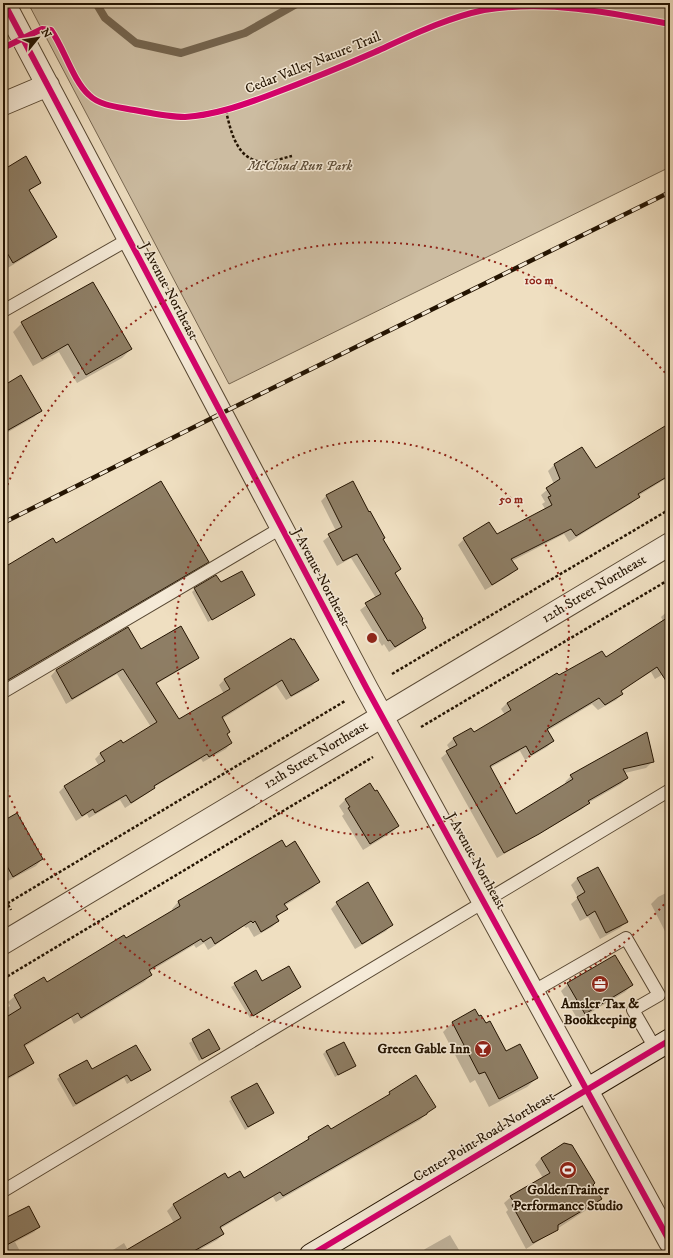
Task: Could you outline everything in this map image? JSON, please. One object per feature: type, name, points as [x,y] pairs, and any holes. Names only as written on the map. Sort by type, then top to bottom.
[{"type":"street","name":"J Avenue Northeast","points":[[4,3],[382,716],[534,991],[670,1242]]},
{"type":"street","points":[[3,104],[48,85]]},
{"type":"street","name":"12th Street Northeast","points":[[3,943],[670,544]]},
{"type":"street","name":"Center Point Road Northeast","points":[[310,1255],[663,1044]]},
{"type":"lane","points":[[3,311],[128,239]]},
{"type":"lane","points":[[3,692],[281,528]]},
{"type":"lane","points":[[3,1191],[670,790]]},
{"type":"lane","points":[[534,991],[626,938],[660,995],[633,1010],[663,1044]]},
{"type":"path","points":[[223,111],[234,141],[246,156],[264,162],[292,156]]},
{"type":"path","points":[[392,674],[670,509]]},
{"type":"path","points":[[421,727],[670,579]]},
{"type":"path","points":[[3,906],[346,701]]},
{"type":"path","points":[[3,978],[373,757]]},
{"type":"path","points":[[3,896],[12,912]]},
{"type":"green space","name":"McCloud Run Park","points":[[28,3],[670,3],[670,167],[229,384]]},
{"type":"building","points":[[26,156],[41,183],[29,190],[57,237],[13,263],[3,246],[3,170]]},
{"type":"building","points":[[93,282],[132,349],[86,375],[68,344],[42,359],[21,322]]},
{"type":"building","points":[[21,375],[42,411],[3,433],[3,386]]},
{"type":"building","points":[[670,423],[670,475],[638,494],[640,497],[576,536],[571,529],[511,559],[518,569],[492,585],[463,538],[489,522],[497,534],[552,505],[548,497],[551,496],[546,488],[560,479],[554,464],[582,447],[596,468]]},
{"type":"building","points":[[161,481],[209,562],[3,683],[3,568],[53,538],[56,543]]},
{"type":"building","points":[[353,481],[369,512],[370,511],[385,538],[383,539],[401,569],[395,573],[423,619],[422,620],[426,628],[395,647],[390,640],[388,641],[365,603],[381,594],[357,554],[343,561],[328,534],[342,527],[326,495]]},
{"type":"building","points":[[242,571],[255,595],[212,620],[194,588],[216,575],[221,582]]},
{"type":"building","points":[[670,616],[670,687],[657,667],[621,691],[623,694],[605,705],[599,698],[547,729],[554,741],[531,755],[526,746],[490,766],[516,814],[573,779],[570,775],[647,732],[654,762],[623,769],[628,778],[588,801],[590,803],[539,834],[504,853],[446,751],[457,745],[453,738],[471,728],[474,732],[511,710],[507,703],[557,673],[559,675],[602,651],[606,657]]},
{"type":"building","points":[[181,626],[199,658],[156,683],[179,719],[230,689],[224,679],[291,638],[292,640],[294,639],[319,680],[291,696],[282,680],[222,717],[230,732],[227,734],[232,743],[209,757],[207,754],[154,786],[155,788],[131,803],[126,795],[95,813],[93,809],[82,816],[64,786],[105,761],[100,753],[121,740],[123,743],[157,722],[123,669],[72,699],[56,670],[128,627],[141,649]]},
{"type":"building","points":[[370,783],[375,791],[377,790],[399,826],[370,844],[348,808],[350,807],[345,799]]},
{"type":"building","points":[[17,813],[43,859],[13,877],[3,859],[3,821]]},
{"type":"building","points":[[282,840],[286,847],[295,841],[320,882],[284,904],[288,909],[276,916],[279,921],[261,932],[255,921],[253,923],[251,921],[215,944],[211,937],[203,942],[201,939],[149,970],[152,975],[81,1018],[78,1013],[24,1045],[34,1063],[3,1080],[3,1006],[8,1016],[21,1008],[14,995],[44,977],[47,982],[124,935],[126,938],[180,906],[178,901]]},
{"type":"building","points":[[598,867],[628,922],[606,933],[595,911],[587,916],[577,897],[585,892],[577,878]]},
{"type":"building","points":[[368,882],[393,925],[362,944],[336,902]]},
{"type":"building","name":"Amsler Tax & Bookkeeping","points":[[615,955],[633,985],[585,1014],[567,983]]},
{"type":"building","points":[[289,966],[301,987],[253,1016],[234,983],[256,970],[262,981]]},
{"type":"building","name":"Green Gable Inn","points":[[475,1009],[486,1023],[490,1021],[506,1051],[520,1044],[538,1078],[499,1099],[485,1072],[479,1074],[452,1022]]},
{"type":"building","points":[[209,1029],[220,1049],[202,1059],[192,1039]]},
{"type":"building","points":[[344,1042],[356,1066],[338,1075],[326,1051]]},
{"type":"building","points":[[136,1045],[151,1070],[131,1081],[127,1075],[76,1104],[59,1075],[87,1060],[92,1069]]},
{"type":"building","points":[[416,1075],[436,1107],[427,1114],[283,1196],[280,1192],[220,1227],[224,1234],[187,1255],[118,1255],[181,1218],[173,1204],[225,1173],[228,1178],[240,1171],[244,1178],[309,1139],[308,1137],[328,1125],[331,1129],[390,1094],[389,1092]]},
{"type":"building","points":[[257,1083],[274,1113],[248,1127],[231,1097]]},
{"type":"building","points":[[564,1143],[572,1145],[595,1183],[593,1185],[602,1199],[558,1225],[558,1230],[533,1243],[512,1205],[515,1204],[510,1196],[550,1173],[541,1158]]},
{"type":"building","points":[[29,1206],[40,1227],[3,1247],[3,1219]]},
{"type":"waterway","points":[[96,3],[105,18],[136,43],[181,53],[245,33],[298,3]]},
{"type":"railway","points":[[3,523],[670,192]]},
{"type":"cycle path","points":[[4,3],[367,689],[670,1242]]},
{"type":"cycle path","name":"Cedar Valley Nature Trail","points":[[3,48],[42,29],[51,30],[56,37],[73,73],[83,89],[93,99],[116,107],[159,115],[185,117],[217,112],[257,100],[335,69],[442,23],[470,13],[484,10],[531,6],[554,7],[624,15],[670,24]]},
{"type":"cycle path","points":[[311,1255],[670,1040]]},
{"type":"place","name":"Amsler Tax & Bookkeeping","points":[[600,984]]},
{"type":"place","name":"Green Gable Inn","points":[[483,1049]]},
{"type":"place","name":"GoldenTrainer Performance Studio","points":[[568,1170]]}]
